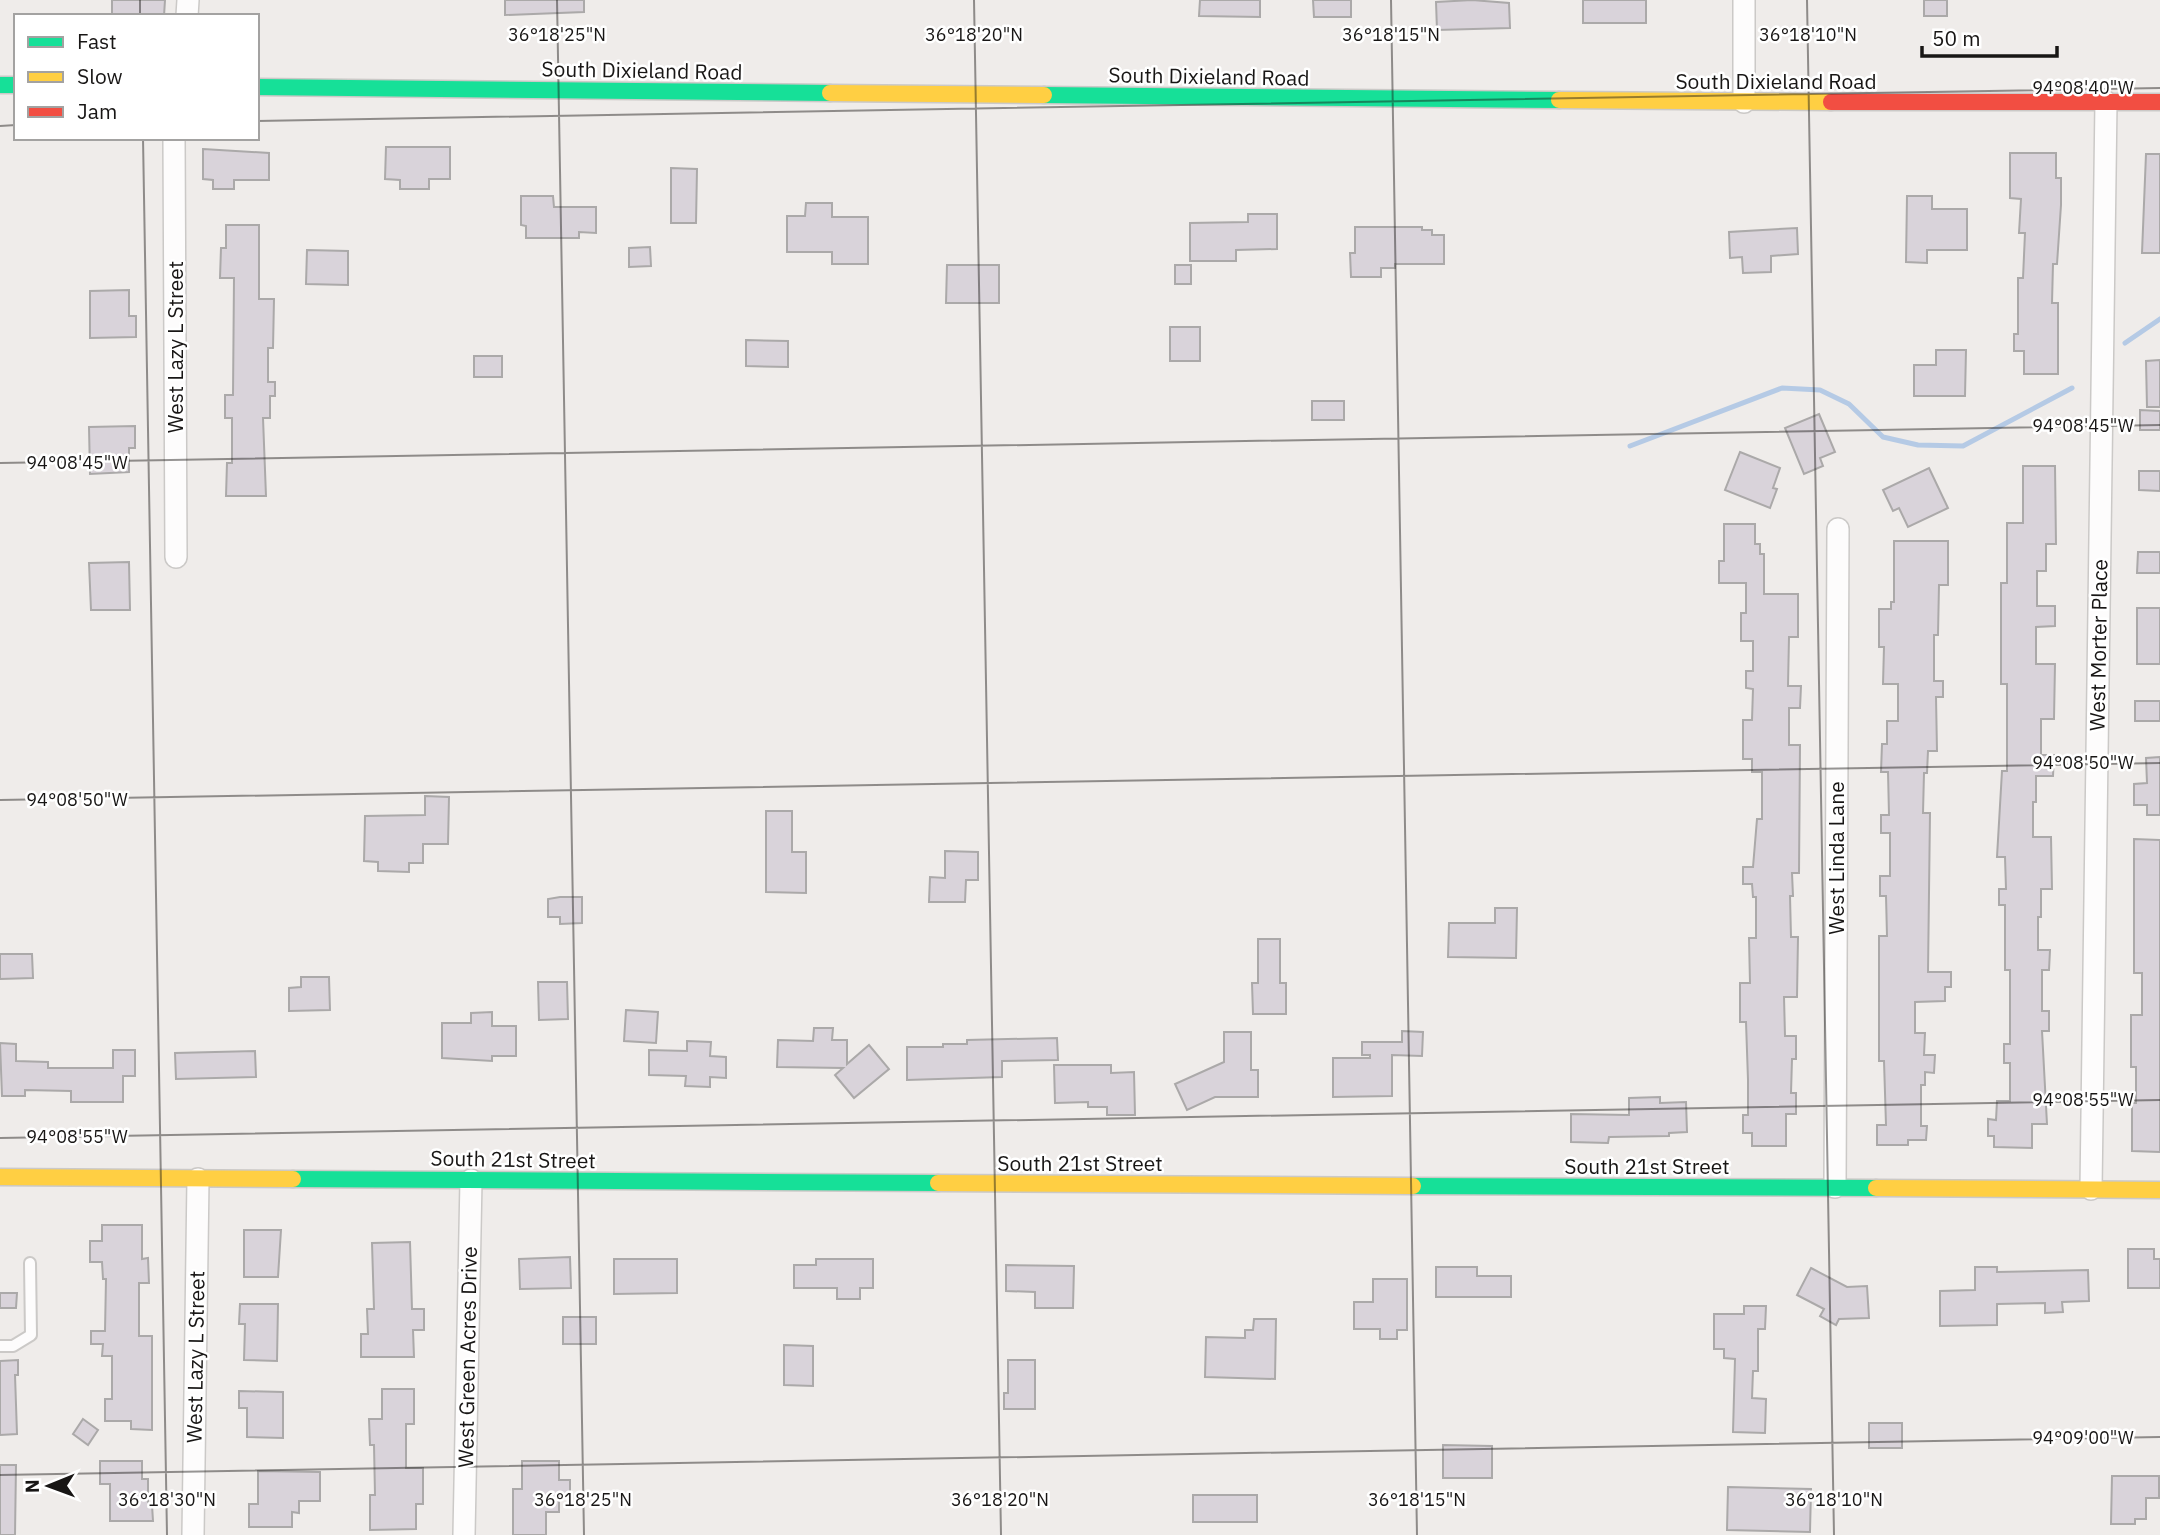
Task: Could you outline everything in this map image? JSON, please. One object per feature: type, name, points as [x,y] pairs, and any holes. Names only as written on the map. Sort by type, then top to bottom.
[{"type":"street","points":[[1744,0],[1744,102]]},
{"type":"street","name":"South Dixieland Road","points":[[259,87],[1744,102],[2160,102]]},
{"type":"street","name":"West Morter Place","points":[[2091,1189],[2106,102]]},
{"type":"street","name":"West Lazy L Street","points":[[174,140],[176,557]]},
{"type":"street","name":"West Linda Lane","points":[[1835,1187],[1838,529]]},
{"type":"street","name":"South 21st Street","points":[[0,1177],[2160,1190]]},
{"type":"street","name":"West Lazy L Street","points":[[193,1535],[198,1179]]},
{"type":"street","name":"West Green Acres Drive","points":[[464,1535],[471,1180]]},
{"type":"lane","points":[[0,1346],[13,1346],[31,1335],[30,1263]]},
{"type":"building","points":[[112,0],[165,0],[164,14],[112,14]]},
{"type":"building","points":[[505,0],[584,0],[584,12],[505,15]]},
{"type":"building","points":[[1200,0],[1260,0],[1260,17],[1199,16]]},
{"type":"building","points":[[1313,0],[1351,0],[1351,17],[1314,17]]},
{"type":"building","points":[[1472,0],[1509,3],[1510,28],[1437,30],[1436,2]]},
{"type":"building","points":[[1583,0],[1646,0],[1646,23],[1583,23]]},
{"type":"building","points":[[1924,0],[1947,0],[1947,16],[1924,16]]},
{"type":"building","points":[[386,147],[450,147],[450,179],[429,179],[429,189],[400,189],[400,180],[385,179]]},
{"type":"building","points":[[203,149],[269,153],[269,180],[234,180],[234,189],[213,189],[213,180],[203,179]]},
{"type":"building","points":[[2010,153],[2056,153],[2056,178],[2061,178],[2061,205],[2057,264],[2053,264],[2052,303],[2058,303],[2058,374],[2024,374],[2024,351],[2014,351],[2014,334],[2018,334],[2018,278],[2023,278],[2025,233],[2019,233],[2021,199],[2010,198]]},
{"type":"building","points":[[2146,154],[2160,154],[2160,253],[2142,253]]},
{"type":"building","points":[[671,168],[697,169],[696,223],[671,223]]},
{"type":"building","points":[[521,196],[553,196],[554,207],[596,207],[596,233],[579,232],[579,238],[526,238],[526,226],[521,225]]},
{"type":"building","points":[[1907,196],[1932,196],[1932,209],[1967,209],[1967,250],[1927,250],[1927,263],[1906,262]]},
{"type":"building","points":[[806,203],[832,203],[832,217],[868,217],[868,264],[832,264],[832,252],[787,252],[787,216],[805,216]]},
{"type":"building","points":[[1248,214],[1277,214],[1277,249],[1236,250],[1236,261],[1190,261],[1190,223],[1248,222]]},
{"type":"building","points":[[226,225],[259,225],[259,299],[274,299],[273,348],[268,348],[268,382],[275,382],[275,396],[270,396],[270,418],[263,418],[266,496],[226,496],[227,463],[232,463],[232,418],[225,418],[225,395],[233,395],[234,278],[220,278],[221,248],[226,248]]},
{"type":"building","points":[[1355,227],[1422,227],[1422,230],[1432,230],[1432,235],[1444,235],[1444,264],[1395,264],[1395,268],[1381,268],[1381,277],[1351,277],[1350,253],[1355,253]]},
{"type":"building","points":[[1797,228],[1798,254],[1771,256],[1771,272],[1743,273],[1742,257],[1730,258],[1729,232]]},
{"type":"building","points":[[650,247],[651,266],[629,267],[629,248]]},
{"type":"building","points":[[307,250],[348,251],[348,285],[306,284]]},
{"type":"building","points":[[947,265],[999,265],[999,303],[946,303]]},
{"type":"building","points":[[1175,265],[1191,265],[1191,284],[1175,284]]},
{"type":"building","points":[[129,290],[129,316],[136,316],[136,337],[90,338],[90,291]]},
{"type":"building","points":[[1170,327],[1200,327],[1200,361],[1170,361]]},
{"type":"building","points":[[746,340],[788,341],[788,367],[746,366]]},
{"type":"building","points":[[1936,350],[1966,350],[1965,396],[1914,396],[1914,365],[1936,365]]},
{"type":"building","points":[[474,356],[502,356],[502,377],[474,377]]},
{"type":"building","points":[[2160,360],[2160,407],[2147,407],[2146,361]]},
{"type":"building","points":[[1312,401],[1344,401],[1344,420],[1312,420]]},
{"type":"building","points":[[2140,410],[2160,411],[2160,430],[2140,430]]},
{"type":"building","points":[[1819,414],[1835,452],[1820,458],[1823,466],[1804,474],[1785,428]]},
{"type":"building","points":[[135,426],[135,448],[129,448],[129,472],[90,474],[89,427]]},
{"type":"building","points":[[1740,452],[1780,468],[1773,488],[1777,489],[1770,508],[1725,490]]},
{"type":"building","points":[[2023,466],[2055,466],[2056,544],[2046,544],[2046,571],[2037,571],[2037,606],[2055,606],[2055,626],[2036,627],[2036,664],[2055,664],[2054,719],[2041,719],[2041,755],[2054,755],[2053,776],[2036,776],[2036,802],[2033,802],[2033,837],[2051,837],[2052,889],[2041,889],[2041,917],[2038,917],[2038,950],[2050,950],[2049,970],[2042,970],[2042,1011],[2049,1011],[2049,1031],[2042,1031],[2047,1124],[2032,1124],[2032,1148],[1994,1147],[1994,1136],[1988,1136],[1988,1119],[1996,1120],[1997,1101],[2010,1101],[2010,1063],[2004,1063],[2004,1044],[2010,1044],[2010,970],[2005,970],[2005,905],[1999,905],[1999,889],[2006,889],[2005,857],[1997,857],[2002,771],[2007,771],[2007,684],[2001,684],[2001,583],[2007,583],[2007,523],[2023,523]]},
{"type":"building","points":[[1929,468],[1948,508],[1908,527],[1899,508],[1893,511],[1883,490]]},
{"type":"building","points":[[2139,471],[2160,471],[2160,491],[2139,490]]},
{"type":"building","points":[[1724,524],[1755,524],[1755,544],[1760,544],[1760,554],[1764,554],[1764,594],[1798,594],[1798,637],[1789,637],[1788,686],[1801,686],[1800,708],[1789,708],[1789,745],[1800,745],[1799,873],[1792,873],[1793,896],[1790,896],[1791,937],[1798,937],[1797,997],[1784,997],[1785,1036],[1796,1036],[1791,1093],[1796,1093],[1796,1114],[1786,1114],[1786,1146],[1752,1146],[1752,1133],[1743,1133],[1743,1115],[1748,1115],[1748,1080],[1746,1022],[1740,1022],[1740,983],[1750,983],[1749,938],[1756,938],[1756,897],[1753,897],[1752,884],[1743,884],[1743,867],[1753,867],[1757,819],[1762,819],[1762,772],[1752,772],[1752,759],[1743,759],[1743,720],[1752,720],[1753,689],[1746,688],[1746,671],[1753,671],[1753,641],[1741,641],[1741,613],[1746,613],[1746,583],[1719,583],[1719,561],[1724,561]]},
{"type":"building","points":[[1894,541],[1948,541],[1948,585],[1939,585],[1938,635],[1934,635],[1934,681],[1943,681],[1943,697],[1936,697],[1937,751],[1928,751],[1927,773],[1924,773],[1923,813],[1930,813],[1928,972],[1951,972],[1951,987],[1945,987],[1945,1001],[1915,1002],[1915,1033],[1925,1033],[1924,1055],[1935,1055],[1934,1073],[1925,1072],[1925,1085],[1921,1085],[1921,1126],[1927,1126],[1926,1140],[1908,1140],[1908,1145],[1877,1145],[1877,1125],[1886,1125],[1884,1061],[1879,1061],[1879,936],[1887,936],[1886,896],[1880,896],[1880,876],[1890,876],[1890,833],[1881,833],[1881,815],[1889,815],[1888,772],[1881,772],[1882,744],[1887,744],[1887,721],[1898,721],[1898,684],[1883,684],[1884,647],[1879,647],[1879,609],[1891,609],[1891,602],[1894,602]]},
{"type":"building","points":[[2138,552],[2160,552],[2160,573],[2137,573]]},
{"type":"building","points":[[129,562],[130,610],[91,610],[89,563]]},
{"type":"building","points":[[2137,608],[2160,608],[2160,664],[2137,664]]},
{"type":"building","points":[[2135,701],[2160,701],[2160,721],[2135,721]]},
{"type":"building","points":[[2160,757],[2160,815],[2147,815],[2147,805],[2134,805],[2134,784],[2147,783],[2146,758]]},
{"type":"building","points":[[425,796],[449,797],[448,844],[423,844],[423,863],[409,863],[409,872],[378,871],[378,862],[364,861],[365,816],[425,815]]},
{"type":"building","points":[[766,811],[792,811],[792,852],[806,852],[806,893],[766,892]]},
{"type":"building","points":[[2134,839],[2160,840],[2160,1152],[2132,1151],[2132,1103],[2136,1103],[2136,1067],[2131,1067],[2131,1015],[2142,1015],[2142,973],[2134,973]]},
{"type":"building","points":[[945,851],[978,852],[978,880],[966,880],[965,902],[929,902],[930,877],[945,878]]},
{"type":"building","points":[[582,897],[582,923],[560,924],[560,917],[548,917],[548,899]]},
{"type":"building","points":[[1495,908],[1517,908],[1516,958],[1448,957],[1449,923],[1495,923]]},
{"type":"building","points":[[1258,939],[1280,939],[1280,983],[1286,983],[1286,1014],[1253,1014],[1252,983],[1258,983]]},
{"type":"building","points":[[0,954],[32,954],[33,978],[0,979]]},
{"type":"building","points":[[301,977],[329,977],[330,1010],[289,1011],[289,988],[301,987]]},
{"type":"building","points":[[538,982],[567,982],[568,1019],[539,1020]]},
{"type":"building","points":[[626,1010],[658,1012],[656,1043],[624,1041]]},
{"type":"building","points":[[492,1012],[492,1026],[516,1026],[516,1056],[492,1056],[492,1061],[442,1058],[442,1023],[471,1023],[471,1013]]},
{"type":"building","points":[[814,1028],[833,1028],[832,1040],[847,1040],[847,1064],[869,1045],[889,1069],[854,1098],[835,1075],[843,1068],[777,1067],[778,1040],[813,1041]]},
{"type":"building","points":[[1402,1031],[1423,1032],[1422,1056],[1392,1055],[1392,1096],[1333,1097],[1333,1058],[1370,1058],[1370,1055],[1362,1055],[1362,1042],[1402,1042]]},
{"type":"building","points":[[1224,1032],[1251,1032],[1251,1070],[1258,1070],[1258,1097],[1215,1097],[1187,1110],[1175,1084],[1224,1062]]},
{"type":"building","points":[[1057,1038],[1058,1060],[1002,1061],[1002,1077],[907,1080],[907,1047],[943,1047],[943,1044],[967,1044],[967,1040]]},
{"type":"building","points":[[687,1041],[711,1042],[710,1056],[726,1057],[726,1078],[710,1077],[710,1087],[685,1086],[686,1076],[649,1075],[649,1050],[687,1051]]},
{"type":"building","points":[[0,1043],[16,1044],[16,1061],[48,1062],[48,1068],[113,1068],[113,1050],[135,1050],[135,1076],[123,1076],[123,1102],[71,1102],[71,1091],[25,1090],[25,1096],[2,1096]]},
{"type":"building","points":[[255,1051],[256,1077],[176,1079],[175,1053]]},
{"type":"building","points":[[1054,1065],[1111,1065],[1111,1073],[1134,1072],[1135,1115],[1107,1115],[1107,1107],[1088,1107],[1088,1102],[1055,1103]]},
{"type":"building","points":[[1660,1097],[1660,1103],[1686,1102],[1687,1132],[1669,1133],[1669,1136],[1609,1137],[1608,1143],[1571,1142],[1571,1114],[1629,1115],[1629,1098]]},
{"type":"building","points":[[102,1225],[142,1225],[142,1259],[148,1258],[149,1283],[139,1283],[139,1336],[152,1336],[152,1430],[131,1429],[131,1421],[105,1421],[105,1399],[112,1399],[112,1356],[102,1356],[103,1344],[91,1344],[91,1331],[105,1331],[106,1279],[103,1279],[102,1262],[90,1262],[90,1241],[102,1241]]},
{"type":"building","points":[[244,1230],[281,1230],[278,1277],[244,1277]]},
{"type":"building","points":[[410,1242],[412,1309],[424,1309],[424,1330],[413,1330],[414,1357],[361,1357],[361,1334],[368,1334],[367,1309],[374,1309],[372,1243]]},
{"type":"building","points":[[2128,1249],[2154,1249],[2154,1259],[2160,1259],[2160,1288],[2128,1288]]},
{"type":"building","points":[[570,1257],[571,1288],[520,1289],[519,1259]]},
{"type":"building","points":[[614,1259],[677,1259],[677,1293],[614,1294]]},
{"type":"building","points":[[816,1259],[873,1259],[873,1288],[860,1288],[860,1299],[837,1299],[837,1288],[794,1288],[794,1265],[816,1265]]},
{"type":"building","points":[[1006,1265],[1074,1266],[1073,1308],[1035,1308],[1035,1292],[1006,1291]]},
{"type":"building","points":[[1436,1267],[1477,1267],[1477,1276],[1511,1276],[1511,1297],[1436,1297]]},
{"type":"building","points":[[1975,1267],[1997,1267],[1997,1272],[2088,1270],[2089,1301],[2062,1302],[2063,1312],[2045,1313],[2045,1303],[1997,1304],[1997,1325],[1940,1326],[1940,1291],[1975,1290]]},
{"type":"building","points":[[1811,1268],[1847,1287],[1867,1286],[1869,1318],[1839,1319],[1836,1325],[1820,1316],[1824,1309],[1797,1295]]},
{"type":"building","points":[[1373,1279],[1407,1279],[1407,1330],[1397,1330],[1397,1339],[1380,1339],[1380,1329],[1354,1329],[1354,1302],[1373,1302]]},
{"type":"building","points":[[0,1293],[17,1293],[16,1308],[0,1308]]},
{"type":"building","points":[[240,1304],[278,1304],[277,1361],[244,1360],[245,1324],[239,1324]]},
{"type":"building","points":[[1744,1306],[1766,1306],[1765,1329],[1758,1329],[1758,1371],[1753,1371],[1752,1398],[1766,1399],[1765,1433],[1733,1432],[1735,1359],[1724,1358],[1724,1349],[1714,1349],[1714,1314],[1744,1314]]},
{"type":"building","points":[[563,1317],[596,1317],[596,1344],[563,1344]]},
{"type":"building","points":[[1254,1319],[1276,1319],[1275,1379],[1205,1377],[1206,1337],[1245,1338],[1245,1330],[1253,1330]]},
{"type":"building","points":[[784,1345],[813,1346],[813,1386],[784,1385]]},
{"type":"building","points":[[18,1360],[18,1375],[15,1375],[17,1434],[0,1435],[0,1361]]},
{"type":"building","points":[[1008,1360],[1035,1360],[1035,1409],[1004,1409],[1004,1393],[1008,1393]]},
{"type":"building","points":[[382,1389],[414,1389],[414,1424],[406,1424],[406,1468],[423,1468],[423,1504],[416,1504],[416,1529],[370,1530],[370,1495],[375,1495],[374,1445],[370,1445],[369,1419],[382,1419]]},
{"type":"building","points":[[239,1391],[283,1392],[283,1438],[247,1437],[247,1408],[239,1408]]},
{"type":"building","points":[[83,1419],[98,1430],[88,1445],[73,1434]]},
{"type":"building","points":[[1869,1423],[1902,1423],[1902,1448],[1869,1448]]},
{"type":"building","points":[[1443,1445],[1492,1446],[1492,1478],[1443,1478]]},
{"type":"building","points":[[100,1461],[142,1461],[142,1479],[148,1479],[148,1505],[152,1505],[153,1521],[110,1521],[110,1484],[100,1484]]},
{"type":"building","points":[[522,1461],[559,1461],[559,1480],[570,1480],[570,1495],[559,1495],[559,1512],[546,1512],[546,1535],[513,1535],[513,1489],[522,1489]]},
{"type":"building","points":[[0,1465],[16,1465],[15,1535],[0,1535]]},
{"type":"building","points":[[258,1471],[320,1472],[320,1501],[299,1501],[299,1513],[292,1512],[292,1527],[249,1527],[249,1504],[258,1504]]},
{"type":"building","points":[[2112,1476],[2159,1476],[2159,1498],[2146,1498],[2146,1519],[2135,1519],[2135,1524],[2111,1524]]},
{"type":"building","points":[[1728,1487],[1811,1489],[1810,1532],[1727,1530]]},
{"type":"building","points":[[1193,1495],[1257,1495],[1257,1522],[1193,1522]]},
{"type":"waterway","points":[[2125,343],[2160,319]]},
{"type":"waterway","points":[[1630,446],[1782,388],[1820,390],[1849,404],[1883,437],[1918,445],[1963,446],[2072,388]]},
{"type":"traffic: fast","points":[[0,85],[14,85]]},
{"type":"traffic: fast","points":[[259,87],[830,93]]},
{"type":"traffic: fast","points":[[1044,95],[1559,100]]},
{"type":"traffic: fast","points":[[293,1179],[938,1183]]},
{"type":"traffic: fast","points":[[1413,1186],[1876,1188]]},
{"type":"traffic: slow","points":[[830,93],[1044,95]]},
{"type":"traffic: slow","points":[[1559,100],[1831,102]]},
{"type":"traffic: slow","points":[[0,1177],[293,1179]]},
{"type":"traffic: slow","points":[[938,1183],[1413,1186]]},
{"type":"traffic: slow","points":[[1876,1188],[2160,1190]]},
{"type":"traffic: jam","points":[[1831,102],[2160,102]]}]
